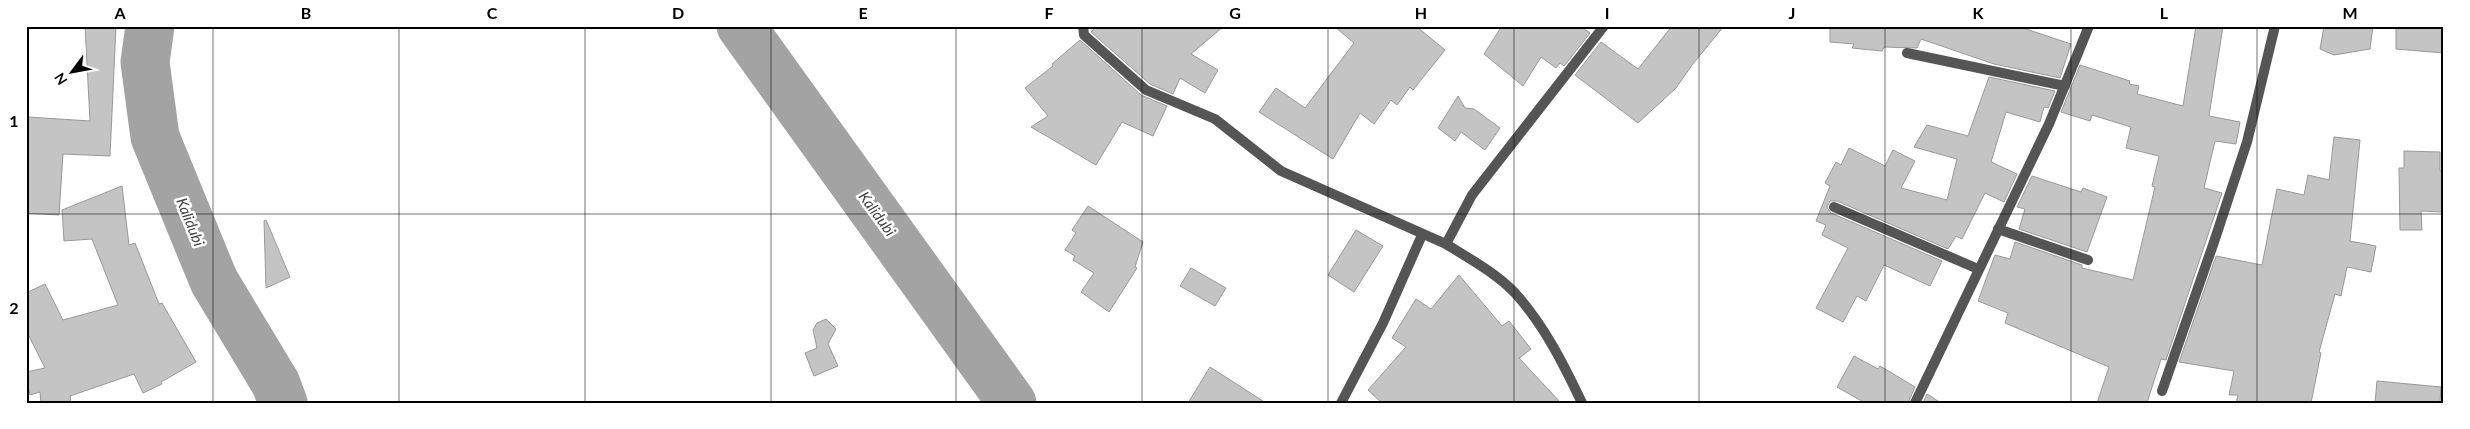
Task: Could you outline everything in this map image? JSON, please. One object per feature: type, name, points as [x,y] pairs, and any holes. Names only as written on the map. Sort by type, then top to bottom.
[{"type":"street","points":[[1083,26],[1084,35],[1146,90],[1215,119],[1281,171],[1446,244],[1493,274],[1515,293],[1538,322],[1582,403]]},
{"type":"street","points":[[1446,244],[1472,196],[1604,26]]},
{"type":"street","points":[[1914,403],[2049,124],[2089,26]]},
{"type":"street","points":[[2162,391],[2247,142],[2274,26]]},
{"type":"street","points":[[1907,53],[2065,86]]},
{"type":"street","points":[[1834,207],[1978,268]]},
{"type":"street","points":[[1998,229],[2088,260]]},
{"type":"street","points":[[1341,403],[1383,323],[1422,235]]},
{"type":"building","points":[[85,26],[116,26],[110,156],[63,154],[59,215],[26,213],[28,117],[90,121]]},
{"type":"building","points":[[1097,26],[1224,26],[1191,54],[1218,70],[1205,93],[1180,78],[1173,94],[1150,84],[1091,32]]},
{"type":"building","points":[[1334,26],[1416,26],[1445,50],[1413,90],[1410,87],[1397,105],[1391,100],[1374,124],[1360,113],[1333,159],[1259,112],[1276,88],[1305,108],[1354,43]]},
{"type":"building","points":[[1502,26],[1580,26],[1590,33],[1564,66],[1560,63],[1556,68],[1541,57],[1523,86],[1484,54]]},
{"type":"building","points":[[1672,26],[1724,26],[1676,88],[1638,123],[1575,75],[1601,42],[1638,69]]},
{"type":"building","points":[[1830,26],[2017,26],[2071,44],[2060,78],[1994,64],[1921,39],[1917,48],[1884,47],[1882,51],[1852,48],[1854,44],[1830,42]]},
{"type":"building","points":[[2196,26],[2223,26],[2209,116],[2240,122],[2236,144],[2215,141],[2204,188],[2222,193],[2166,360],[2161,359],[2147,403],[2097,403],[2109,367],[2005,323],[2008,313],[1978,301],[1995,255],[2010,259],[2015,242],[2082,265],[2082,268],[2133,280],[2155,187],[2152,186],[2159,156],[2126,148],[2131,127],[2092,115],[2090,121],[2061,112],[2080,65],[2130,81],[2129,84],[2139,86],[2137,94],[2183,106]]},
{"type":"building","points":[[2324,26],[2373,26],[2370,49],[2334,55],[2320,49]]},
{"type":"building","points":[[2396,26],[2444,26],[2444,53],[2396,49]]},
{"type":"building","points":[[1080,40],[1141,95],[1167,106],[1153,136],[1122,122],[1096,165],[1031,127],[1048,116],[1025,88],[1053,66],[1052,64]]},
{"type":"building","points":[[1989,77],[2055,91],[2048,108],[2044,107],[2040,122],[2006,112],[1991,162],[2017,174],[2004,202],[1985,193],[1962,239],[1956,236],[1948,249],[1837,201],[1830,201],[1827,207],[1831,213],[1942,261],[1930,286],[1884,265],[1866,301],[1857,296],[1843,322],[1816,308],[1848,248],[1822,235],[1826,225],[1816,221],[1830,186],[1825,183],[1836,162],[1841,165],[1849,148],[1885,166],[1893,150],[1915,161],[1901,188],[1947,200],[1957,159],[1914,147],[1927,125],[1968,136]]},
{"type":"building","points":[[1458,96],[1465,108],[1474,109],[1500,128],[1485,150],[1461,132],[1455,141],[1438,128]]},
{"type":"building","points":[[2334,137],[2360,140],[2350,241],[2376,246],[2371,272],[2347,267],[2341,296],[2335,294],[2319,352],[2321,353],[2311,403],[2236,403],[2238,395],[2229,395],[2234,371],[2179,362],[2216,256],[2262,265],[2277,189],[2304,195],[2308,175],[2329,180]]},
{"type":"building","points":[[2404,151],[2440,152],[2440,171],[2443,171],[2442,212],[2421,211],[2422,230],[2400,230],[2399,168],[2404,168]]},
{"type":"building","points":[[2032,176],[2081,192],[2083,188],[2107,197],[2087,252],[2019,229],[2025,209],[2017,207]]},
{"type":"building","points":[[122,186],[129,245],[135,243],[159,304],[162,303],[196,362],[161,382],[162,384],[143,393],[134,374],[70,396],[71,403],[41,403],[40,392],[30,395],[26,378],[26,372],[45,368],[26,330],[26,293],[45,284],[63,320],[118,305],[92,239],[64,241],[62,210]]},
{"type":"building","points":[[1088,206],[1143,242],[1135,267],[1137,268],[1109,312],[1081,292],[1094,273],[1073,260],[1075,256],[1065,250],[1076,233],[1072,230]]},
{"type":"building","points":[[266,220],[290,277],[266,288],[264,221]]},
{"type":"building","points":[[1356,230],[1383,246],[1354,292],[1328,275]]},
{"type":"building","points":[[1191,268],[1226,288],[1215,306],[1180,286]]},
{"type":"building","points":[[1459,275],[1502,326],[1509,321],[1531,349],[1519,358],[1561,403],[1382,403],[1368,390],[1406,347],[1392,338],[1416,299],[1431,309]]},
{"type":"building","points":[[826,319],[836,329],[828,344],[838,366],[814,376],[805,353],[817,348],[813,330],[817,323]]},
{"type":"building","points":[[1854,356],[1878,369],[1880,366],[1915,387],[1908,403],[1865,403],[1837,387]]},
{"type":"building","points":[[1210,367],[1266,403],[1188,403]]},
{"type":"building","points":[[2377,381],[2441,387],[2440,403],[2375,403]]},
{"type":"building","points":[[1927,394],[1941,403],[1923,403]]},
{"type":"waterway","name":"Kalidubi","points":[[150,26],[145,62],[155,137],[214,281],[276,384],[283,403]]},
{"type":"waterway","name":"Kalidubi","points":[[741,26],[1012,403]]}]
